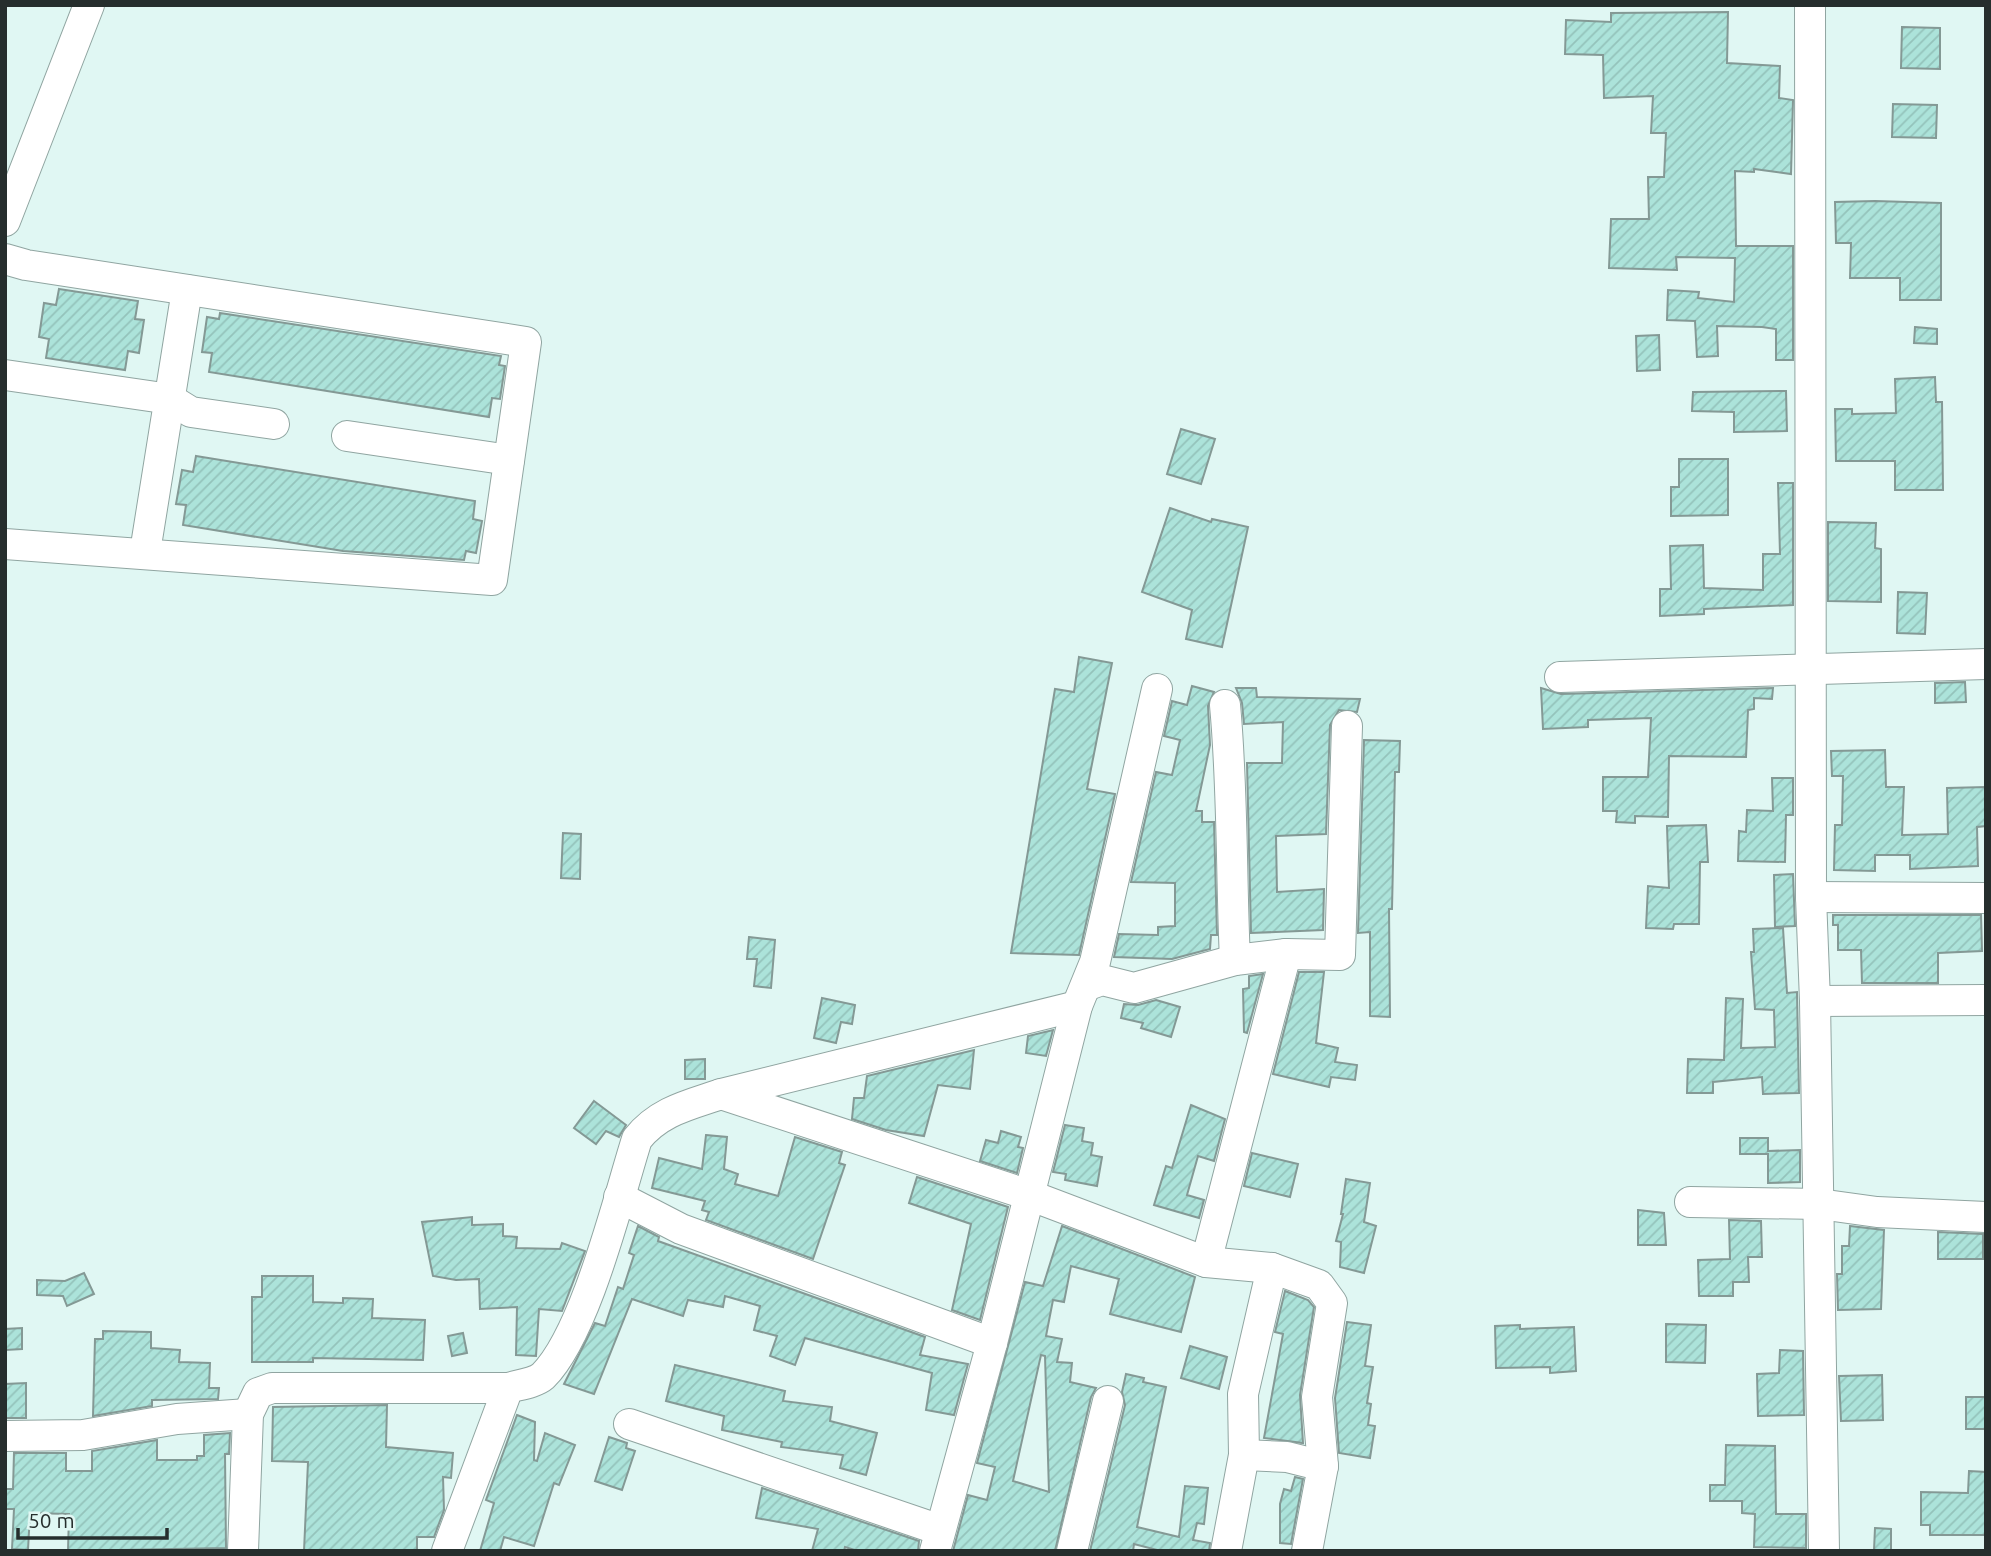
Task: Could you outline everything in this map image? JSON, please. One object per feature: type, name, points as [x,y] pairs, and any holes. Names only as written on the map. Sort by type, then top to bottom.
[{"type":"street","points":[[5,221],[89,5]]},
{"type":"street","points":[[1810,5],[1811,897],[1824,1551]]},
{"type":"street","points":[[5,259],[26,265],[526,342],[492,580],[145,552],[5,544]]},
{"type":"street","points":[[145,552],[187,290]]},
{"type":"street","points":[[5,374],[170,399],[191,412],[274,424]]},
{"type":"street","points":[[347,436],[509,460]]},
{"type":"street","points":[[1560,677],[1986,664]]},
{"type":"street","points":[[629,1424],[937,1540],[992,1343],[1082,996],[1157,690]]},
{"type":"street","points":[[1226,705],[1231,775],[1229,822],[1235,960]]},
{"type":"street","points":[[243,1551],[248,1414],[258,1393],[272,1388],[508,1388],[541,1378],[558,1357],[586,1300],[638,1139],[650,1122],[671,1111],[721,1094],[1082,996],[1102,980],[1134,988],[1235,960],[1286,954],[1340,955],[1347,726]]},
{"type":"street","points":[[1811,897],[1986,898]]},
{"type":"street","points":[[1206,1262],[1286,954]]},
{"type":"street","points":[[1815,1001],[1986,1000]]},
{"type":"street","points":[[721,1094],[1029,1195],[1206,1262],[1272,1268],[1319,1285],[1332,1303],[1317,1396],[1323,1466],[1307,1551]]},
{"type":"street","points":[[619,1197],[681,1229],[992,1343]]},
{"type":"street","points":[[1690,1202],[1818,1204],[1877,1212],[1986,1217]]},
{"type":"street","points":[[1226,1551],[1244,1455],[1243,1394],[1272,1268]]},
{"type":"street","points":[[449,1550],[508,1388]]},
{"type":"street","points":[[1072,1551],[1108,1401]]},
{"type":"street","points":[[5,1436],[83,1435],[177,1419],[248,1414]]},
{"type":"street","points":[[1244,1455],[1287,1457],[1323,1466]]},
{"type":"building","points":[[1728,12],[1727,63],[1780,66],[1779,98],[1793,100],[1791,174],[1754,169],[1754,172],[1735,171],[1736,246],[1793,246],[1793,360],[1776,360],[1776,329],[1762,327],[1717,326],[1718,356],[1697,357],[1695,321],[1667,320],[1668,290],[1699,292],[1698,298],[1734,302],[1735,258],[1676,257],[1677,270],[1609,268],[1611,219],[1649,219],[1648,177],[1664,177],[1666,133],[1651,133],[1653,96],[1604,98],[1603,55],[1565,54],[1566,20],[1611,22],[1611,13]]},
{"type":"building","points":[[1902,27],[1940,28],[1940,69],[1901,68]]},
{"type":"building","points":[[1893,104],[1937,105],[1936,138],[1892,137]]},
{"type":"building","points":[[1835,202],[1941,203],[1941,300],[1900,300],[1900,278],[1850,278],[1851,243],[1836,243]]},
{"type":"building","points":[[59,289],[138,301],[135,319],[144,320],[139,353],[128,351],[125,370],[46,358],[49,339],[39,337],[44,303],[56,305]]},
{"type":"building","points":[[220,313],[501,356],[499,365],[505,366],[500,399],[492,398],[489,417],[209,372],[212,353],[202,352],[207,317],[219,319]]},
{"type":"building","points":[[1915,327],[1937,329],[1937,344],[1914,343]]},
{"type":"building","points":[[1659,335],[1660,370],[1637,371],[1636,336]]},
{"type":"building","points":[[1935,377],[1936,402],[1942,402],[1943,490],[1895,490],[1895,461],[1836,461],[1835,409],[1852,409],[1852,414],[1896,413],[1895,379]]},
{"type":"building","points":[[1786,391],[1787,431],[1734,432],[1734,412],[1692,411],[1693,392]]},
{"type":"building","points":[[1181,429],[1215,439],[1201,484],[1167,474]]},
{"type":"building","points":[[196,456],[475,501],[473,519],[482,521],[476,553],[466,551],[464,560],[343,551],[183,525],[186,505],[176,504],[182,470],[193,472]]},
{"type":"building","points":[[1679,459],[1728,459],[1728,515],[1671,516],[1671,487],[1679,487]]},
{"type":"building","points":[[1778,483],[1793,483],[1793,605],[1704,609],[1704,614],[1660,616],[1660,589],[1671,589],[1670,546],[1703,545],[1704,588],[1763,590],[1763,554],[1780,554]]},
{"type":"building","points":[[1170,508],[1211,522],[1212,519],[1248,527],[1222,647],[1186,639],[1192,610],[1142,592]]},
{"type":"building","points":[[1828,522],[1876,523],[1875,548],[1881,549],[1881,602],[1828,601]]},
{"type":"building","points":[[1898,592],[1927,593],[1925,634],[1897,633]]},
{"type":"building","points":[[1079,657],[1112,663],[1087,789],[1115,794],[1079,955],[1011,953],[1055,689],[1074,692]]},
{"type":"building","points":[[1965,682],[1966,702],[1935,703],[1935,683]]},
{"type":"building","points":[[1192,686],[1214,692],[1208,706],[1210,745],[1196,811],[1202,811],[1202,822],[1214,822],[1217,935],[1211,935],[1210,949],[1172,959],[1114,957],[1119,934],[1158,935],[1158,927],[1175,926],[1175,883],[1131,882],[1156,772],[1172,775],[1180,740],[1164,736],[1172,701],[1187,705]]},
{"type":"building","points":[[1236,688],[1256,688],[1257,697],[1360,699],[1357,712],[1339,710],[1330,725],[1326,834],[1276,836],[1277,892],[1324,889],[1323,930],[1251,933],[1247,763],[1282,763],[1283,722],[1244,724],[1242,703]]},
{"type":"building","points":[[1541,688],[1561,694],[1773,688],[1772,699],[1754,698],[1754,709],[1748,710],[1746,757],[1669,756],[1668,817],[1635,816],[1635,823],[1616,822],[1617,811],[1603,811],[1603,777],[1648,777],[1651,718],[1588,720],[1588,727],[1543,729]]},
{"type":"building","points":[[1364,740],[1400,741],[1399,772],[1395,772],[1392,909],[1389,909],[1390,1017],[1370,1016],[1370,932],[1358,933]]},
{"type":"building","points":[[1885,750],[1886,787],[1904,787],[1902,835],[1948,834],[1947,788],[1986,787],[1986,826],[1977,827],[1978,866],[1910,869],[1910,855],[1875,855],[1875,871],[1834,870],[1835,825],[1842,825],[1843,776],[1832,776],[1831,751]]},
{"type":"building","points":[[1772,778],[1793,778],[1793,815],[1786,815],[1785,862],[1738,861],[1739,831],[1746,832],[1747,810],[1773,811]]},
{"type":"building","points":[[1706,825],[1708,862],[1700,862],[1699,924],[1674,924],[1673,929],[1646,928],[1648,886],[1669,888],[1667,826]]},
{"type":"building","points":[[563,833],[581,834],[580,879],[561,878]]},
{"type":"building","points":[[1793,874],[1795,926],[1775,927],[1774,875]]},
{"type":"building","points":[[1833,915],[1981,915],[1982,951],[1938,953],[1938,983],[1862,983],[1861,950],[1838,950],[1838,925],[1833,925]]},
{"type":"building","points":[[1783,928],[1787,993],[1797,992],[1799,1093],[1763,1094],[1762,1077],[1713,1082],[1713,1093],[1687,1093],[1688,1059],[1724,1060],[1726,998],[1743,999],[1741,1048],[1775,1047],[1774,1010],[1755,1009],[1751,952],[1754,952],[1753,929]]},
{"type":"building","points":[[749,937],[775,940],[771,988],[754,986],[757,959],[747,959]]},
{"type":"building","points":[[1299,972],[1324,972],[1316,1043],[1338,1048],[1335,1062],[1357,1065],[1355,1080],[1331,1077],[1329,1087],[1273,1074]]},
{"type":"building","points":[[1263,974],[1247,1033],[1244,1032],[1243,989],[1249,988],[1249,976]]},
{"type":"building","points":[[822,998],[855,1005],[852,1024],[841,1022],[836,1043],[814,1038]]},
{"type":"building","points":[[1156,1000],[1180,1007],[1171,1037],[1141,1028],[1143,1023],[1121,1018],[1124,1004],[1138,1005]]},
{"type":"building","points":[[1053,1030],[1046,1056],[1026,1053],[1028,1036]]},
{"type":"building","points":[[974,1050],[970,1089],[938,1085],[924,1136],[886,1130],[852,1119],[854,1098],[864,1098],[867,1076]]},
{"type":"building","points":[[705,1059],[705,1079],[685,1079],[685,1060]]},
{"type":"building","points":[[594,1101],[626,1125],[619,1137],[606,1131],[596,1144],[574,1128]]},
{"type":"building","points":[[1191,1105],[1225,1119],[1214,1161],[1198,1156],[1187,1195],[1204,1200],[1199,1218],[1154,1205],[1166,1166],[1172,1168]]},
{"type":"building","points":[[1065,1125],[1084,1128],[1082,1141],[1093,1143],[1091,1155],[1102,1157],[1097,1186],[1065,1180],[1066,1174],[1053,1172]]},
{"type":"building","points":[[1001,1131],[1021,1137],[1018,1147],[1023,1148],[1017,1173],[980,1161],[986,1140],[998,1143]]},
{"type":"building","points":[[706,1135],[727,1137],[724,1169],[738,1174],[735,1184],[778,1196],[795,1137],[842,1152],[839,1163],[845,1165],[813,1259],[706,1220],[709,1212],[702,1210],[705,1201],[652,1188],[659,1158],[702,1169]]},
{"type":"building","points":[[1740,1138],[1768,1138],[1768,1151],[1800,1150],[1800,1182],[1768,1183],[1768,1154],[1740,1154]]},
{"type":"building","points":[[1252,1153],[1298,1164],[1290,1197],[1244,1186]]},
{"type":"building","points":[[917,1177],[1008,1207],[980,1320],[952,1310],[971,1224],[909,1203]]},
{"type":"building","points":[[1346,1179],[1370,1183],[1364,1222],[1376,1226],[1364,1273],[1340,1267],[1341,1242],[1336,1241],[1343,1214]]},
{"type":"building","points":[[1638,1210],[1664,1213],[1666,1245],[1638,1245]]},
{"type":"building","points":[[472,1217],[472,1225],[503,1224],[503,1236],[517,1237],[516,1248],[560,1249],[562,1243],[585,1251],[562,1311],[539,1309],[536,1356],[516,1355],[517,1307],[480,1309],[479,1279],[456,1280],[433,1276],[422,1222]]},
{"type":"building","points":[[1729,1220],[1761,1221],[1762,1257],[1748,1257],[1749,1282],[1733,1282],[1733,1296],[1699,1296],[1698,1260],[1730,1259]]},
{"type":"building","points":[[638,1226],[659,1237],[658,1241],[925,1337],[920,1355],[968,1364],[954,1415],[926,1410],[932,1373],[805,1338],[795,1365],[770,1356],[777,1336],[754,1330],[760,1306],[725,1296],[723,1307],[688,1300],[683,1316],[632,1299],[594,1394],[564,1384],[595,1323],[605,1326],[618,1287],[623,1289],[634,1255],[629,1253]]},
{"type":"building","points":[[1062,1226],[1195,1277],[1181,1332],[1110,1314],[1119,1279],[1071,1266],[1064,1302],[1053,1300],[1046,1336],[1062,1339],[1057,1362],[1072,1363],[1070,1382],[1096,1388],[1091,1397],[1055,1551],[953,1551],[968,1495],[987,1500],[995,1467],[977,1463],[1025,1282],[1043,1286]],"holes":[[[1041,1355],[1045,1356],[1049,1492],[1013,1481]]]},
{"type":"building","points":[[1850,1226],[1884,1230],[1881,1309],[1838,1310],[1837,1274],[1842,1274],[1842,1246],[1849,1246]]},
{"type":"building","points":[[1938,1232],[1983,1234],[1983,1259],[1938,1259]]},
{"type":"building","points":[[84,1273],[94,1294],[67,1306],[63,1296],[37,1295],[37,1280],[65,1281]]},
{"type":"building","points":[[262,1276],[313,1276],[313,1302],[343,1303],[343,1298],[373,1299],[372,1318],[425,1320],[423,1360],[313,1358],[313,1362],[252,1362],[252,1297],[262,1297]]},
{"type":"building","points":[[1285,1291],[1308,1300],[1314,1307],[1300,1395],[1303,1443],[1264,1438],[1283,1334],[1275,1332]]},
{"type":"building","points":[[1347,1322],[1371,1325],[1365,1366],[1373,1367],[1367,1403],[1371,1404],[1368,1425],[1375,1426],[1370,1458],[1339,1453],[1335,1398]]},
{"type":"building","points":[[1666,1324],[1706,1325],[1705,1363],[1666,1362]]},
{"type":"building","points":[[1520,1325],[1520,1329],[1574,1327],[1576,1371],[1550,1373],[1550,1367],[1496,1368],[1495,1326]]},
{"type":"building","points":[[22,1328],[22,1349],[6,1350],[5,1329]]},
{"type":"building","points":[[103,1331],[151,1332],[151,1348],[180,1350],[179,1362],[210,1363],[209,1388],[219,1388],[218,1399],[152,1400],[152,1406],[93,1416],[95,1339],[103,1339]]},
{"type":"building","points":[[463,1333],[467,1353],[452,1356],[448,1336]]},
{"type":"building","points":[[1190,1346],[1227,1357],[1219,1389],[1181,1378]]},
{"type":"building","points":[[1780,1350],[1803,1351],[1804,1415],[1758,1416],[1757,1374],[1779,1373]]},
{"type":"building","points":[[675,1365],[785,1391],[783,1401],[832,1407],[830,1421],[877,1433],[866,1475],[840,1468],[843,1455],[781,1447],[782,1442],[722,1430],[724,1416],[666,1401]]},
{"type":"building","points":[[1126,1374],[1144,1378],[1143,1382],[1166,1387],[1137,1527],[1179,1537],[1185,1486],[1208,1488],[1204,1524],[1197,1523],[1193,1540],[1210,1543],[1209,1551],[1161,1551],[1134,1544],[1133,1551],[1090,1551],[1125,1405],[1122,1392]]},
{"type":"building","points":[[1882,1375],[1883,1420],[1841,1421],[1839,1376]]},
{"type":"building","points":[[26,1383],[26,1418],[5,1418],[5,1384]]},
{"type":"building","points":[[1966,1397],[1986,1397],[1986,1429],[1966,1429]]},
{"type":"building","points":[[387,1405],[386,1447],[453,1453],[451,1478],[443,1477],[444,1510],[434,1537],[417,1537],[417,1551],[304,1551],[308,1462],[272,1461],[273,1407]]},
{"type":"building","points":[[517,1415],[535,1422],[534,1460],[537,1461],[545,1433],[575,1445],[559,1485],[554,1483],[534,1546],[504,1537],[500,1551],[480,1551],[494,1503],[486,1500]]},
{"type":"building","points":[[230,1433],[229,1454],[225,1454],[226,1548],[68,1551],[69,1514],[30,1513],[28,1550],[12,1549],[14,1509],[5,1509],[5,1489],[13,1489],[14,1453],[66,1453],[66,1471],[92,1471],[92,1451],[157,1440],[157,1460],[197,1460],[197,1456],[204,1456],[204,1435]]},
{"type":"building","points":[[609,1437],[627,1443],[626,1448],[635,1451],[622,1490],[595,1481]]},
{"type":"building","points":[[1726,1445],[1775,1446],[1776,1514],[1806,1514],[1806,1548],[1754,1547],[1755,1514],[1742,1513],[1742,1501],[1710,1501],[1710,1485],[1725,1485]]},
{"type":"building","points":[[1969,1471],[1986,1472],[1986,1535],[1930,1535],[1930,1525],[1921,1525],[1921,1492],[1968,1493]]},
{"type":"building","points":[[1295,1477],[1303,1479],[1291,1544],[1280,1543],[1280,1504],[1284,1489],[1291,1491]]},
{"type":"building","points":[[762,1488],[919,1541],[918,1551],[858,1551],[845,1547],[844,1551],[812,1551],[818,1529],[756,1518]]},
{"type":"building","points":[[1875,1528],[1891,1529],[1891,1551],[1874,1550]]}]
